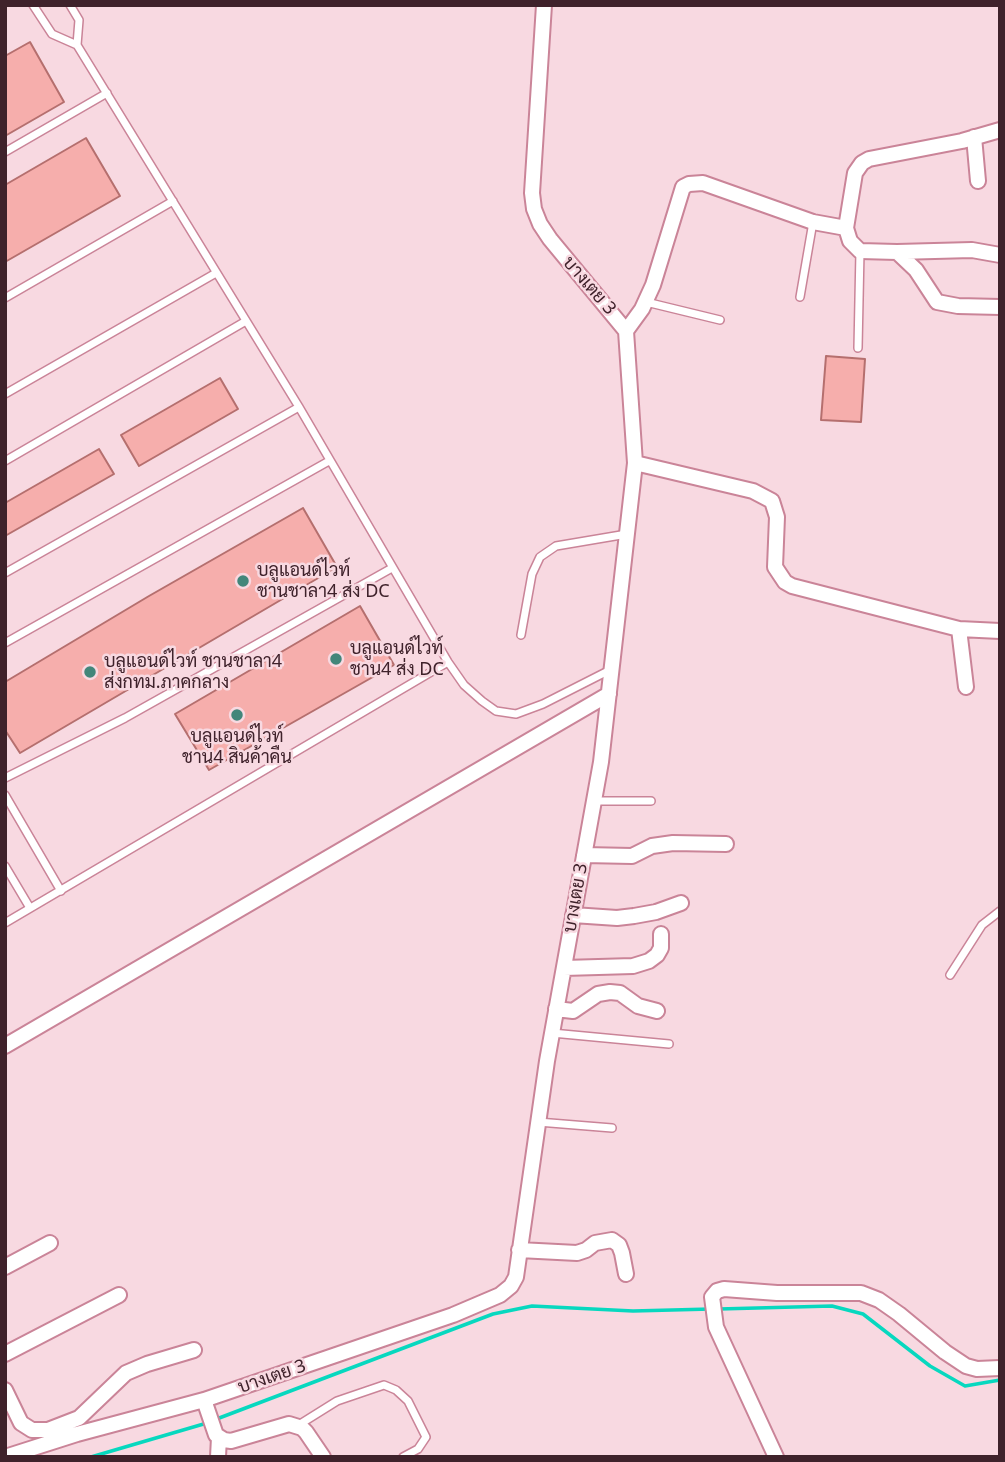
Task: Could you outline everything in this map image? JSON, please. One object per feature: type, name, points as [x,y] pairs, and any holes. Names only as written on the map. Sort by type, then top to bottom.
[{"type":"street","name":"บางเตย 3","points":[[5,1457],[77,1434],[206,1406],[500,1295],[511,1286],[516,1277],[552,1033],[594,801],[635,463],[626,331],[550,239],[534,209],[531,193],[544,5]]},
{"type":"street","points":[[1000,130],[869,159],[862,163],[855,173],[845,228],[850,241],[860,251],[972,250],[1000,255]]},
{"type":"street","points":[[974,137],[978,181]]},
{"type":"street","points":[[626,331],[646,302],[678,200],[683,187],[689,184],[703,183],[813,222],[845,228]]},
{"type":"street","points":[[897,252],[916,270],[937,302],[958,306],[1000,307]]},
{"type":"street","points":[[635,463],[753,491],[772,501],[778,517],[775,567],[785,582],[792,586],[959,629],[1000,631]]},
{"type":"street","points":[[959,629],[966,687]]},
{"type":"street","points":[[5,1046],[609,694]]},
{"type":"street","points":[[584,855],[632,856],[652,846],[673,843],[726,844]]},
{"type":"street","points":[[573,915],[617,918],[656,912],[681,903]]},
{"type":"street","points":[[564,968],[633,966],[649,961],[661,948],[662,934]]},
{"type":"street","points":[[556,1009],[573,1011],[598,993],[610,992],[620,993],[638,1006],[657,1011]]},
{"type":"street","points":[[519,1250],[577,1253],[595,1243],[612,1240],[619,1245],[626,1274]]},
{"type":"street","points":[[5,1266],[50,1242]]},
{"type":"street","points":[[776,1457],[723,1344],[714,1317],[712,1297],[724,1289],[776,1293],[861,1293],[879,1300],[966,1366],[977,1369],[1000,1368]]},
{"type":"street","points":[[5,1354],[119,1296]]},
{"type":"street","points":[[5,1390],[8,1406],[21,1423],[32,1430],[48,1430],[79,1418],[126,1373],[194,1350]]},
{"type":"street","points":[[206,1406],[216,1433],[218,1457]]},
{"type":"street","points":[[216,1433],[231,1441],[278,1425],[297,1426],[306,1432],[323,1457]]},
{"type":"lane","points":[[33,5],[52,34],[77,45],[299,407],[392,568],[464,685],[496,710],[516,714],[543,704],[612,669]]},
{"type":"lane","points":[[70,5],[79,20],[77,45]]},
{"type":"lane","points":[[5,152],[107,93]]},
{"type":"lane","points":[[5,298],[173,201]]},
{"type":"lane","points":[[800,297],[813,222]]},
{"type":"lane","points":[[858,348],[860,251]]},
{"type":"lane","points":[[5,394],[216,273]]},
{"type":"lane","points":[[646,302],[720,320]]},
{"type":"lane","points":[[5,461],[246,321]]},
{"type":"lane","points":[[5,573],[299,407]]},
{"type":"lane","points":[[5,643],[329,461]]},
{"type":"lane","points":[[521,635],[532,574],[540,557],[556,546],[628,534]]},
{"type":"lane","points":[[5,778],[125,718],[392,568]]},
{"type":"lane","points":[[5,923],[448,662]]},
{"type":"lane","points":[[5,795],[61,891]]},
{"type":"lane","points":[[594,801],[651,801]]},
{"type":"lane","points":[[5,866],[30,908]]},
{"type":"lane","points":[[950,975],[982,925],[1000,911]]},
{"type":"lane","points":[[552,1033],[669,1044]]},
{"type":"lane","points":[[538,1122],[612,1128]]},
{"type":"lane","points":[[297,1426],[337,1401],[384,1385],[396,1390],[408,1401],[426,1437],[418,1449],[403,1457]]},
{"type":"building","points":[[30,42],[64,102],[5,136],[5,56]]},
{"type":"building","points":[[86,138],[120,196],[5,262],[5,185]]},
{"type":"building","points":[[826,356],[865,359],[861,422],[821,420]]},
{"type":"building","points":[[220,378],[238,409],[139,466],[121,435]]},
{"type":"building","points":[[99,449],[114,474],[5,536],[5,503]]},
{"type":"building","points":[[303,508],[337,567],[20,753],[5,730],[5,682]]},
{"type":"building","points":[[360,606],[394,665],[209,770],[175,714]]},
{"type":"waterway","points":[[214,1420],[493,1314],[532,1306],[633,1311],[711,1309]]},
{"type":"waterway","points":[[719,1309],[832,1306],[863,1314],[930,1366],[965,1386],[1000,1380]]},
{"type":"waterway","points":[[91,1457],[207,1423]]},
{"type":"place","name":"บลูแอนด์ไวท์ ชานชาลา4 ส่ง DC","points":[[243,581]]},
{"type":"place","name":"บลูแอนด์ไวท์ ชาน4 ส่ง DC","points":[[336,659]]},
{"type":"place","name":"บลูแอนด์ไวท์ ชานชาลา4 ส่งกทม.ภาคกลาง","points":[[90,672]]},
{"type":"place","name":"บลูแอนด์ไวท์ ชาน4 สินค้าคืน","points":[[237,715]]}]
